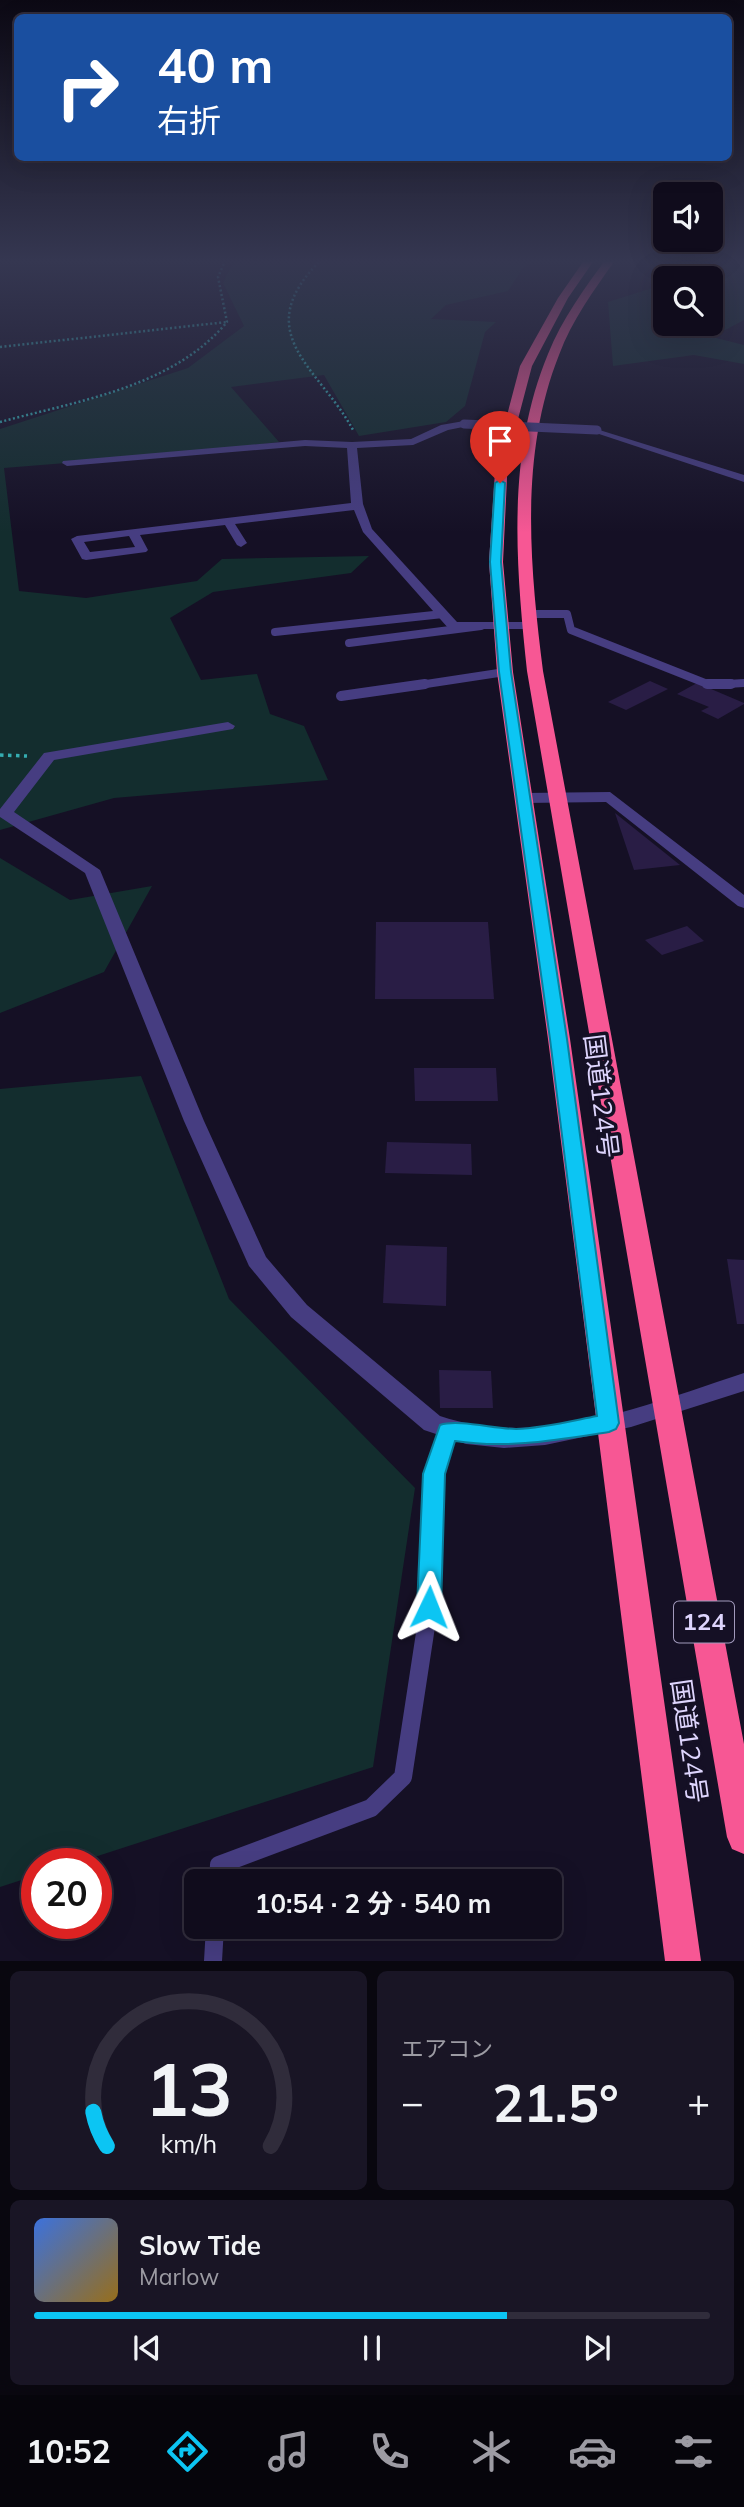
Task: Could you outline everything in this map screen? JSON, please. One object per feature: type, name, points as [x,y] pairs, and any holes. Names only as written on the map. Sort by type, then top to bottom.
[{"type":"highway","name":"国道124号","points":[[534,351],[526,366],[512,412],[502,457],[497,509],[496,562],[505,672],[683,1961]]},
{"type":"highway","name":"国道124号","points":[[555,351],[533,414],[521,509],[528,620],[665,1408],[744,1837]]},
{"type":"street","points":[[67,463],[305,443],[352,445],[412,442],[445,427],[464,425],[597,430],[744,479]]},
{"type":"street","points":[[352,445],[357,506],[367,530],[454,626],[501,626],[528,620]]},
{"type":"street","points":[[133,532],[142,550],[86,556],[77,538],[357,506]]},
{"type":"street","points":[[228,521],[241,542]]},
{"type":"street","points":[[228,726],[49,756],[5,813],[92,870],[194,1121],[257,1261],[299,1311],[432,1423],[448,1431],[486,1437],[519,1437],[609,1423],[744,1382]]},
{"type":"street","points":[[524,798],[610,797],[743,900]]},
{"type":"lane","points":[[275,632],[443,614]]},
{"type":"lane","points":[[528,620],[567,614],[571,630],[710,685],[744,683]]},
{"type":"lane","points":[[349,643],[481,626]]},
{"type":"lane","points":[[341,696],[505,672]]},
{"type":"lane","points":[[219,1869],[219,1865],[371,1808],[403,1777],[429,1607],[434,1474],[448,1431]]},
{"type":"lane","points":[[213,1961],[214,1939]]},
{"type":"path","points":[[0,422],[166,372],[203,351]]},
{"type":"path","points":[[294,351],[353,428]]},
{"type":"green space","points":[[211,351],[480,351],[465,406],[446,422],[359,436],[324,375],[231,387],[279,442],[190,453],[4,468],[19,591],[86,598],[197,581],[222,559],[369,556],[351,573],[213,592],[170,618],[201,680],[257,674],[270,714],[304,726],[328,780],[114,798],[0,830],[0,429],[188,368]]},
{"type":"green space","points":[[612,351],[744,351],[744,364],[694,355],[613,366]]},
{"type":"green space","points":[[0,858],[70,900],[152,886],[104,972],[0,1013]]},
{"type":"green space","points":[[141,1076],[229,1299],[415,1488],[373,1767],[112,1851],[112,1848],[21,1848],[21,1880],[0,1887],[0,1089]]},
{"type":"building","points":[[650,681],[668,689],[626,710],[608,702]]},
{"type":"building","points":[[697,683],[744,704],[718,719],[701,711],[709,707],[677,694]]},
{"type":"building","points":[[615,813],[680,865],[634,870]]},
{"type":"building","points":[[376,922],[488,922],[494,999],[375,999]]},
{"type":"building","points":[[687,926],[704,941],[662,955],[645,940]]},
{"type":"building","points":[[414,1068],[496,1068],[498,1101],[415,1101]]},
{"type":"building","points":[[387,1142],[471,1144],[472,1175],[385,1173]]},
{"type":"building","points":[[386,1245],[447,1247],[446,1306],[383,1303]]},
{"type":"building","points":[[727,1259],[744,1260],[744,1324],[737,1324]]},
{"type":"building","points":[[439,1370],[491,1371],[493,1408],[440,1408]]},
{"type":"route","points":[[429,1607],[434,1474],[448,1431],[486,1437],[541,1436],[609,1423],[559,1039],[505,672],[496,562],[500,483]]}]
